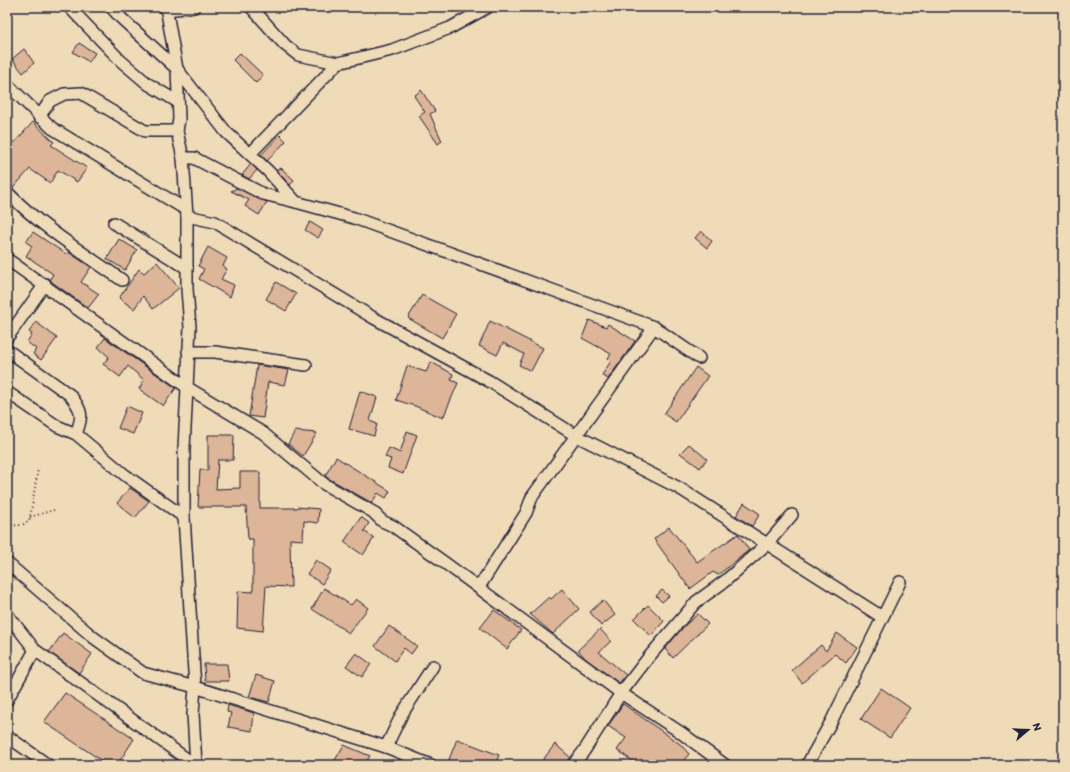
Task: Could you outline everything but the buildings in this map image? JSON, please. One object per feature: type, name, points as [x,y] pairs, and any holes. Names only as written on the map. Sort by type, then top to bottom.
[{"type":"street","points":[[70,7],[121,61],[148,84],[178,102]]},
{"type":"street","points":[[111,7],[177,69],[226,132],[250,154],[296,202]]},
{"type":"street","points":[[194,7],[166,8],[177,69],[177,131],[183,158],[186,212],[190,327],[184,448],[184,516],[195,687],[193,714],[195,765]]},
{"type":"street","points":[[252,7],[285,45],[298,55],[338,63],[392,50],[450,28],[488,7]]},
{"type":"street","points":[[250,154],[338,63]]},
{"type":"street","points":[[7,84],[39,117],[52,128],[186,212],[215,222],[372,317],[489,381],[575,436],[679,488],[768,543],[882,617]]},
{"type":"street","points":[[39,117],[50,101],[64,94],[81,93],[145,130],[177,131]]},
{"type":"street","points":[[183,158],[194,158],[263,194],[354,218],[654,327],[699,358]]},
{"type":"street","points":[[7,192],[19,204],[70,244],[122,280]]},
{"type":"street","points":[[114,223],[187,268]]},
{"type":"street","points":[[7,259],[45,284],[188,388],[263,433],[324,484],[373,512],[382,521],[393,526],[621,693],[680,732],[725,765]]},
{"type":"street","points":[[7,338],[45,284]]},
{"type":"street","points":[[478,587],[526,513],[532,497],[654,327]]},
{"type":"street","points":[[7,350],[70,395],[77,404],[81,413],[81,420],[76,434]]},
{"type":"street","points":[[188,352],[215,352],[306,365]]},
{"type":"street","points":[[7,392],[57,426],[76,434],[125,475],[184,516]]},
{"type":"street","points":[[573,765],[584,751],[621,693],[648,658],[696,602],[725,581],[768,543],[792,515]]},
{"type":"street","points":[[7,563],[93,637],[143,673],[195,687],[386,747],[431,765]]},
{"type":"street","points":[[807,765],[831,722],[900,582]]},
{"type":"street","points":[[7,614],[35,650],[195,765]]},
{"type":"street","points":[[7,700],[35,650]]},
{"type":"street","points":[[386,747],[402,714],[433,666]]},
{"type":"street","points":[[7,736],[48,765]]},
{"type":"path","points":[[30,518],[38,469]]},
{"type":"path","points":[[7,525],[21,525],[27,522],[30,518],[54,510]]}]
